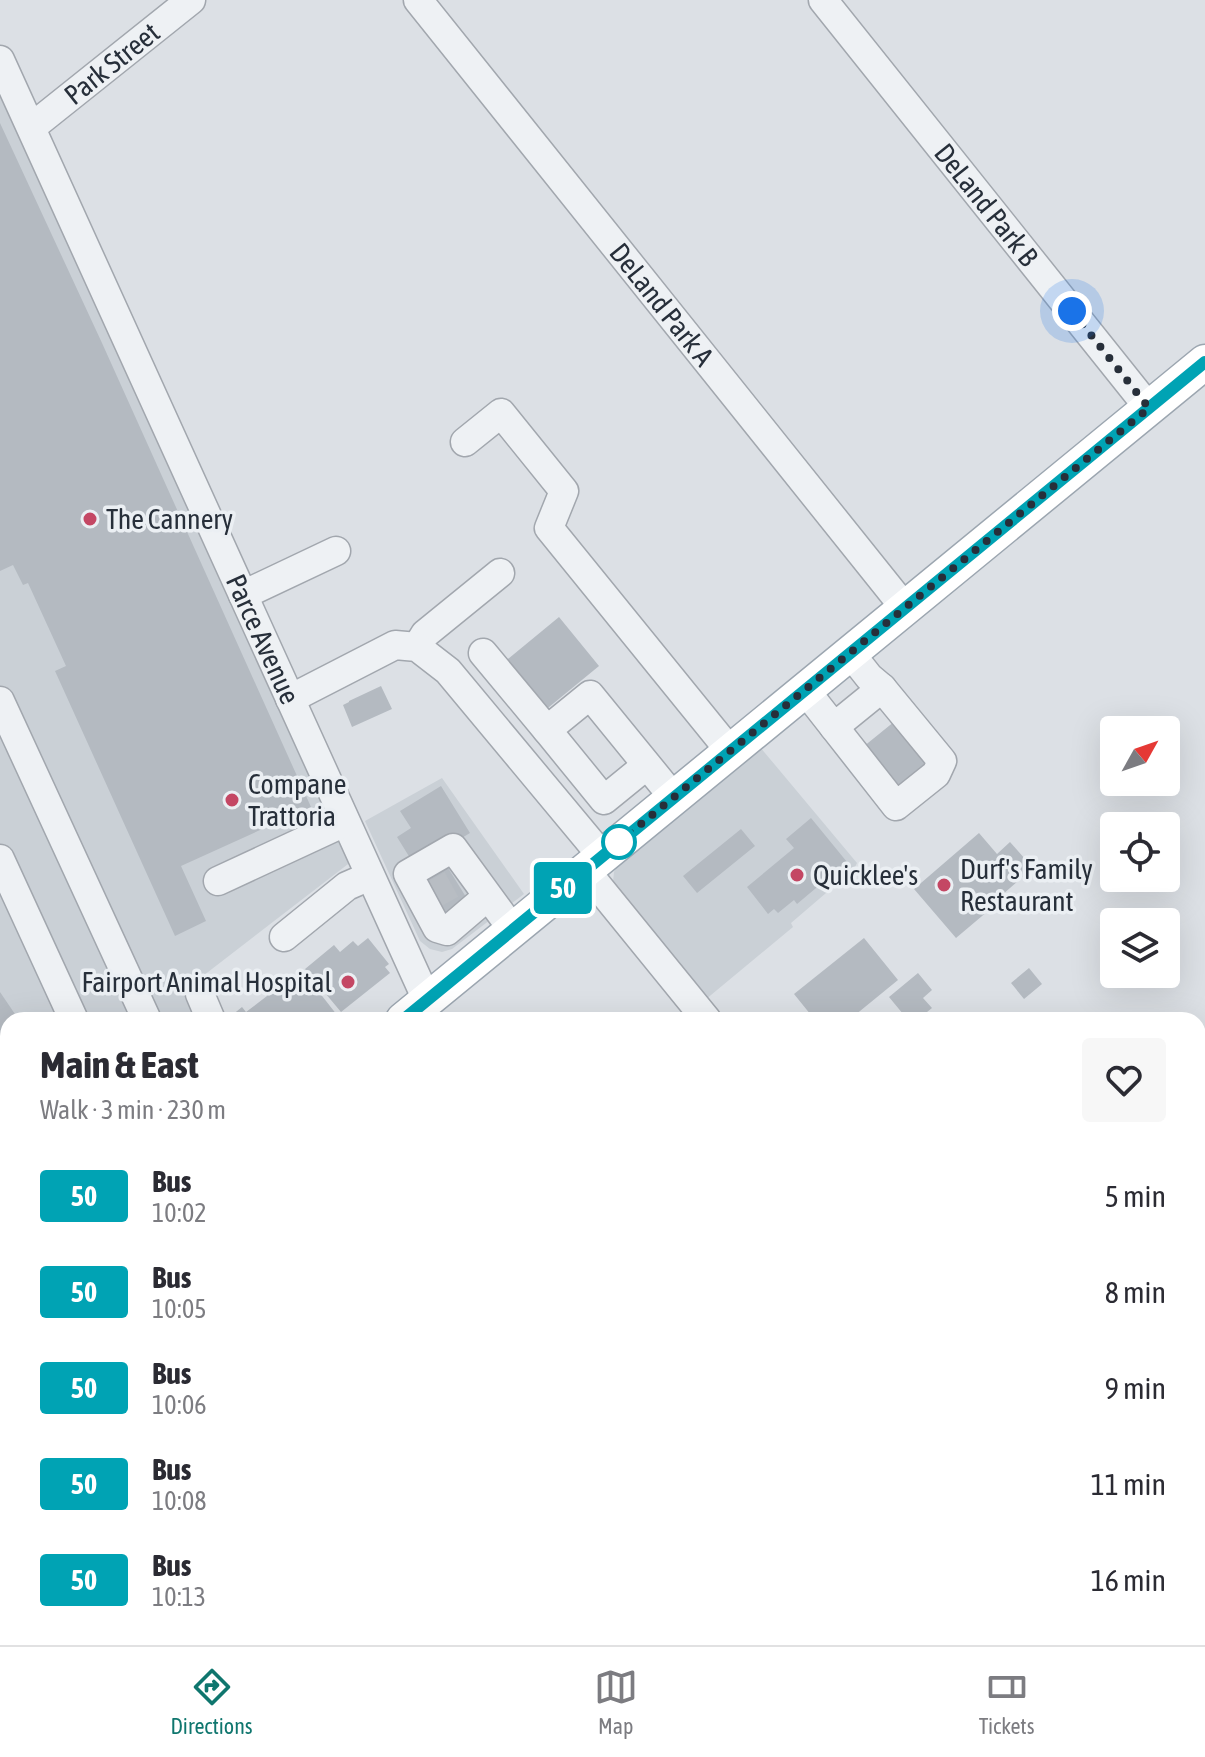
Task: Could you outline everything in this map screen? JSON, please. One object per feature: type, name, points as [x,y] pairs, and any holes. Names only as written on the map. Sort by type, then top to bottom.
[{"type":"main road","points":[[415,1010],[1205,362]]},
{"type":"street","name":"Park Street","points":[[32,127],[191,0]]},
{"type":"street","name":"DeLand Park A","points":[[418,0],[905,608]]},
{"type":"street","name":"DeLand Park B","points":[[823,0],[1149,408]]},
{"type":"street","name":"Parce Avenue","points":[[0,60],[390,918],[415,1010]]},
{"type":"street","points":[[465,442],[501,413],[564,491],[549,528],[730,751]]},
{"type":"street","points":[[243,595],[336,551]]},
{"type":"street","points":[[417,647],[425,634],[500,573]]},
{"type":"street","points":[[290,699],[395,645],[417,647],[448,671],[594,863],[701,1012]]},
{"type":"street","points":[[483,653],[604,800],[647,765]]},
{"type":"street","points":[[805,690],[896,806],[936,774],[942,761],[850,653]]},
{"type":"street","points":[[834,727],[882,688]]},
{"type":"street","points":[[547,730],[590,695],[674,798]]},
{"type":"street","points":[[0,701],[143,1012]]},
{"type":"street","points":[[218,881],[345,822]]},
{"type":"street","points":[[488,896],[447,931],[437,928],[425,900],[408,874],[453,848],[464,877],[488,896],[513,930]]},
{"type":"street","points":[[0,859],[70,1012]]},
{"type":"street","points":[[284,937],[347,886],[370,876]]},
{"type":"street","points":[[390,918],[425,900]]},
{"type":"street","points":[[200,994],[208,1012]]},
{"type":"shaded area","points":[[0,91],[352,861],[186,989],[196,1012],[0,1012]]},
{"type":"shaded area","points":[[760,747],[857,863],[854,869],[791,923],[793,927],[705,1000],[617,892],[613,882],[614,872],[620,862]]},
{"type":"shaded area","points":[[442,778],[524,894],[452,949],[442,952],[430,949],[420,941],[365,821]]},
{"type":"building","name":"The Cannery","points":[[0,123],[311,807],[181,866],[206,921],[175,936],[55,671],[66,666],[28,583],[23,585],[13,565],[0,571]]},
{"type":"building","points":[[559,617],[599,666],[543,712],[503,663]]},
{"type":"building","points":[[381,686],[392,709],[352,727],[343,705]]},
{"type":"building","points":[[900,717],[935,760],[898,790],[863,747]]},
{"type":"building","points":[[441,786],[470,833],[415,866],[397,837],[411,828],[400,811]]},
{"type":"building","name":"Quicklee's","points":[[811,818],[847,862],[797,904],[794,900],[778,913],[774,909],[768,914],[747,887],[794,848],[786,839]]},
{"type":"building","points":[[741,829],[755,846],[697,893],[683,876]]},
{"type":"building","points":[[979,833],[997,854],[1010,842],[1033,868],[956,938],[914,889]]},
{"type":"building","points":[[442,858],[469,902],[440,919],[413,875]]},
{"type":"building","name":"Fairport Animal Hospital","points":[[368,938],[389,964],[385,967],[390,973],[341,1012],[305,969],[334,945],[340,952],[353,941],[358,946]]},
{"type":"building","points":[[864,938],[898,980],[859,1012],[809,1012],[794,994]]},
{"type":"building","points":[[1029,968],[1042,984],[1024,999],[1011,983]]},
{"type":"building","points":[[918,973],[932,990],[923,998],[932,1008],[927,1012],[901,1012],[889,997]]},
{"type":"building","points":[[278,978],[289,993],[308,978],[335,1012],[246,1012],[267,996],[263,990]]},
{"type":"building","points":[[0,992],[14,1012],[0,1012]]},
{"type":"tunnel","points":[[427,898],[456,882]]},
{"type":"bus line","name":"50","points":[[413,1012],[1205,362]]},
{"type":"place","name":"The Cannery","points":[[90,519]]},
{"type":"place","name":"Compane Trattoria","points":[[232,800]]},
{"type":"place","name":"Quicklee's","points":[[797,875]]},
{"type":"place","name":"Durf's Family Restaurant","points":[[944,885]]},
{"type":"place","name":"Fairport Animal Hospital","points":[[348,982]]},
{"type":"route","points":[[619,842],[1149,408],[1072,311]]}]
